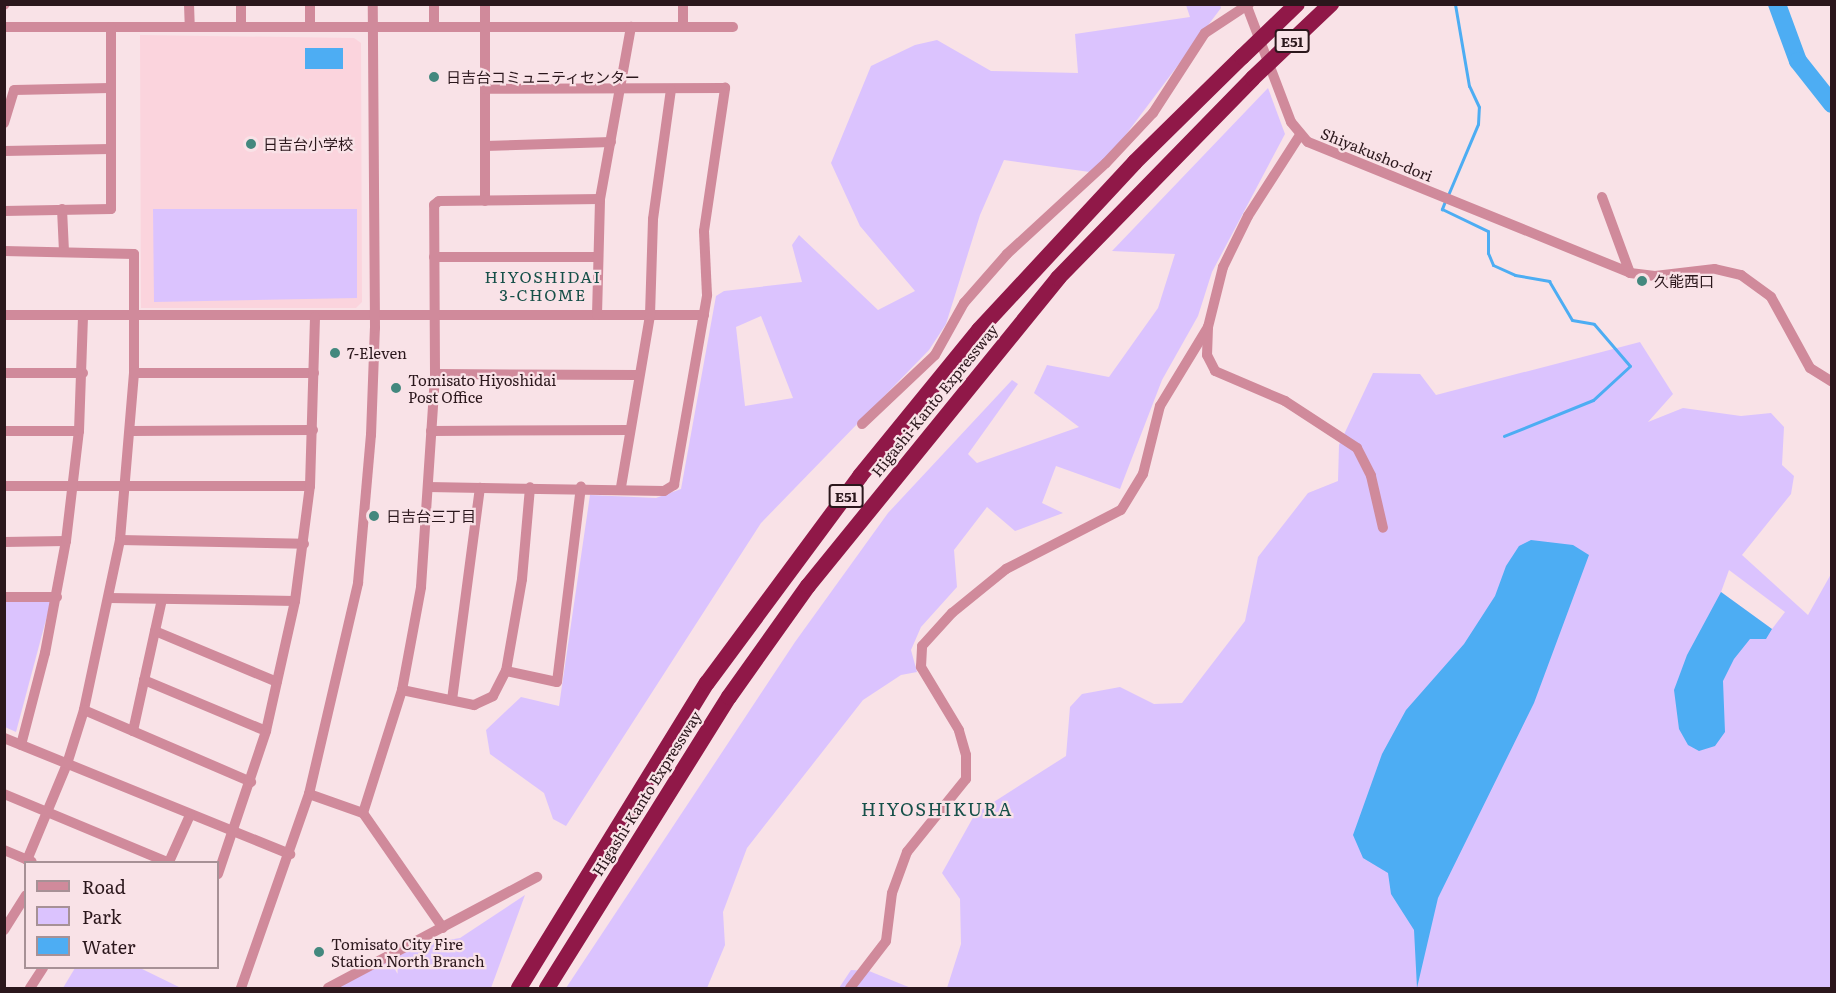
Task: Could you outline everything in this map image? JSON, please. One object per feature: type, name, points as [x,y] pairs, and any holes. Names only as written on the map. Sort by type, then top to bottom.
[{"type":"highway","name":"Higashi-Kanto Expressway","points":[[519,988],[707,683],[860,476],[979,330],[1135,162],[1297,4]]},
{"type":"highway","name":"Higashi-Kanto Expressway","points":[[547,988],[729,697],[808,586],[1058,278],[1253,78],[1331,4]]},
{"type":"street","points":[[189,4],[190,27]]},
{"type":"street","points":[[241,4],[241,27]]},
{"type":"street","points":[[310,4],[310,27]]},
{"type":"street","points":[[240,988],[290,854],[309,794],[358,583],[371,435],[375,316],[373,4]]},
{"type":"street","points":[[434,4],[434,27]]},
{"type":"street","points":[[485,4],[485,201]]},
{"type":"street","points":[[683,4],[683,27]]},
{"type":"street","points":[[862,424],[935,355],[964,303],[1007,254],[1106,163],[1153,113],[1205,33],[1247,5]]},
{"type":"street","name":"Shiyakusho-dori","points":[[1247,5],[1300,135],[1318,148],[1448,198],[1630,273],[1655,276],[1714,269],[1754,280],[1771,297],[1810,368],[1832,382]]},
{"type":"street","points":[[4,27],[733,27]]},
{"type":"street","points":[[4,211],[111,209],[111,27]]},
{"type":"street","points":[[597,315],[596,257],[600,199],[611,142],[618,87],[631,27]]},
{"type":"street","points":[[4,123],[14,90],[110,88]]},
{"type":"street","points":[[428,487],[581,486],[664,491],[674,485],[704,315],[704,231],[725,88],[485,89]]},
{"type":"street","points":[[621,487],[650,315],[653,219],[671,89]]},
{"type":"street","points":[[1300,135],[1231,250],[1208,327],[1207,355],[1215,371],[1285,401],[1357,448],[1371,476],[1383,528]]},
{"type":"street","points":[[485,146],[611,142]]},
{"type":"street","points":[[4,151],[110,149]]},
{"type":"street","points":[[1602,197],[1630,273]]},
{"type":"street","points":[[363,813],[402,690],[421,587],[435,374],[434,205],[485,201],[600,199]]},
{"type":"street","points":[[62,209],[64,252]]},
{"type":"street","points":[[4,251],[134,254],[134,373],[131,431],[120,540],[109,598],[84,710],[67,764],[47,811],[30,861],[4,850]]},
{"type":"street","points":[[434,257],[596,257]]},
{"type":"street","points":[[4,315],[315,317],[704,315]]},
{"type":"street","points":[[21,745],[57,597],[66,541],[79,431],[83,373],[83,316]]},
{"type":"street","points":[[219,872],[234,834],[266,731],[295,601],[304,544],[314,430],[315,317]]},
{"type":"street","points":[[850,988],[886,941],[892,893],[907,852],[966,779],[966,755],[959,730],[921,667],[922,646],[952,613],[1006,569],[1121,510],[1143,474],[1160,406],[1208,327]]},
{"type":"street","points":[[4,373],[83,373]]},
{"type":"street","points":[[134,373],[314,373]]},
{"type":"street","points":[[435,374],[639,375]]},
{"type":"street","points":[[131,431],[314,430]]},
{"type":"street","points":[[431,431],[630,430]]},
{"type":"street","points":[[4,431],[79,431]]},
{"type":"street","points":[[4,486],[310,486]]},
{"type":"street","points":[[506,672],[557,682],[581,486]]},
{"type":"street","points":[[402,690],[484,704],[506,672],[522,579],[530,487]]},
{"type":"street","points":[[452,700],[480,488]]},
{"type":"street","points":[[120,540],[304,544]]},
{"type":"street","points":[[4,542],[66,541]]},
{"type":"street","points":[[4,597],[57,597]]},
{"type":"street","points":[[109,598],[295,601]]},
{"type":"street","points":[[133,731],[162,598]]},
{"type":"street","points":[[155,630],[278,682]]},
{"type":"street","points":[[144,680],[266,731]]},
{"type":"street","points":[[84,710],[251,782]]},
{"type":"street","points":[[4,738],[234,834],[290,854]]},
{"type":"street","points":[[4,794],[166,861]]},
{"type":"street","points":[[309,794],[363,813],[443,928]]},
{"type":"street","points":[[168,861],[190,814]]},
{"type":"street","points":[[328,988],[537,877]]},
{"type":"street","points":[[4,930],[24,898]]},
{"type":"street","points":[[30,988],[42,969]]},
{"type":"shaded area","name":"日吉台小学校","points":[[140,35],[354,38],[361,43],[362,302],[356,308],[141,308]]},
{"type":"green space","points":[[1186,5],[1220,5],[1221,8],[1097,173],[1004,160],[980,215],[946,324],[929,350],[761,523],[566,826],[553,819],[544,793],[490,754],[486,730],[521,697],[559,706],[590,495],[656,498],[681,489],[716,296],[724,291],[802,282],[792,245],[799,235],[878,310],[915,291],[860,226],[831,163],[871,66],[915,45],[937,40],[991,71],[1078,73],[1075,34],[1190,17]],"holes":[[[761,316],[793,398],[745,406],[736,327]]]},
{"type":"green space","points":[[1268,88],[1285,134],[1212,272],[1198,316],[1162,380],[1120,489],[1056,466],[1042,503],[1063,513],[1015,531],[987,507],[954,550],[957,587],[921,627],[911,650],[917,672],[901,675],[863,700],[747,848],[723,912],[725,945],[707,988],[566,988],[795,642],[888,513],[1012,380],[1018,384],[968,454],[977,463],[1079,427],[1034,393],[1047,365],[1109,377],[1158,308],[1175,254],[1112,251]]},
{"type":"green space","points":[[153,209],[357,209],[357,298],[154,302]]},
{"type":"green space","points":[[1640,342],[1673,394],[1648,422],[1683,408],[1741,416],[1771,413],[1784,427],[1782,465],[1794,476],[1791,494],[1742,555],[1808,615],[1831,574],[1831,988],[947,988],[961,944],[960,899],[942,873],[975,814],[1066,756],[1070,707],[1082,694],[1120,687],[1154,704],[1182,703],[1245,621],[1258,557],[1308,493],[1338,481],[1339,445],[1373,373],[1420,374],[1436,395]],"holes":[[[1729,570],[1785,612],[1772,629],[1721,592]]]},
{"type":"green space","points":[[5,601],[51,601],[16,732],[5,727]]},
{"type":"green space","points":[[525,895],[491,988],[337,988],[414,946],[460,938]]},
{"type":"green space","points":[[74,969],[142,969],[181,988],[63,988]]},
{"type":"green space","points":[[851,970],[869,971],[911,988],[839,988]]},
{"type":"water","points":[[305,48],[343,48],[343,69],[305,69]]},
{"type":"water","points":[[1531,540],[1573,545],[1589,555],[1534,703],[1438,898],[1417,988],[1414,930],[1391,894],[1388,873],[1363,858],[1353,835],[1382,754],[1406,710],[1464,644],[1495,596],[1506,566],[1519,546]]},
{"type":"water","points":[[1721,592],[1772,629],[1766,639],[1750,639],[1734,659],[1723,681],[1725,732],[1715,746],[1699,751],[1688,745],[1679,729],[1674,690],[1687,655]]},
{"type":"waterway","points":[[1448,195],[1478,124],[1479,107],[1469,86],[1455,4]]},
{"type":"waterway","points":[[1777,4],[1798,61],[1832,104]]},
{"type":"waterway","points":[[1445,201],[1442,209],[1488,231],[1488,253],[1493,265],[1515,275],[1549,281],[1572,320],[1594,324],[1630,366],[1593,400],[1504,436]]},
{"type":"place","name":"日吉台コミュニティセンター","points":[[434,77]]},
{"type":"place","name":"日吉台小学校","points":[[251,144]]},
{"type":"place","name":"久能西口","points":[[1642,281]]},
{"type":"place","name":"7-Eleven","points":[[335,353]]},
{"type":"place","name":"Tomisato Hiyoshidai Post Office","points":[[396,388]]},
{"type":"place","name":"日吉台三丁目","points":[[374,516]]},
{"type":"place","name":"Tomisato City Fire Station North Branch","points":[[319,952]]},
{"type":"district","name":"HIYOSHIDAI 3-CHOME","points":[[543,285]]},
{"type":"district","name":"HIYOSHIKURA","points":[[937,809]]}]
